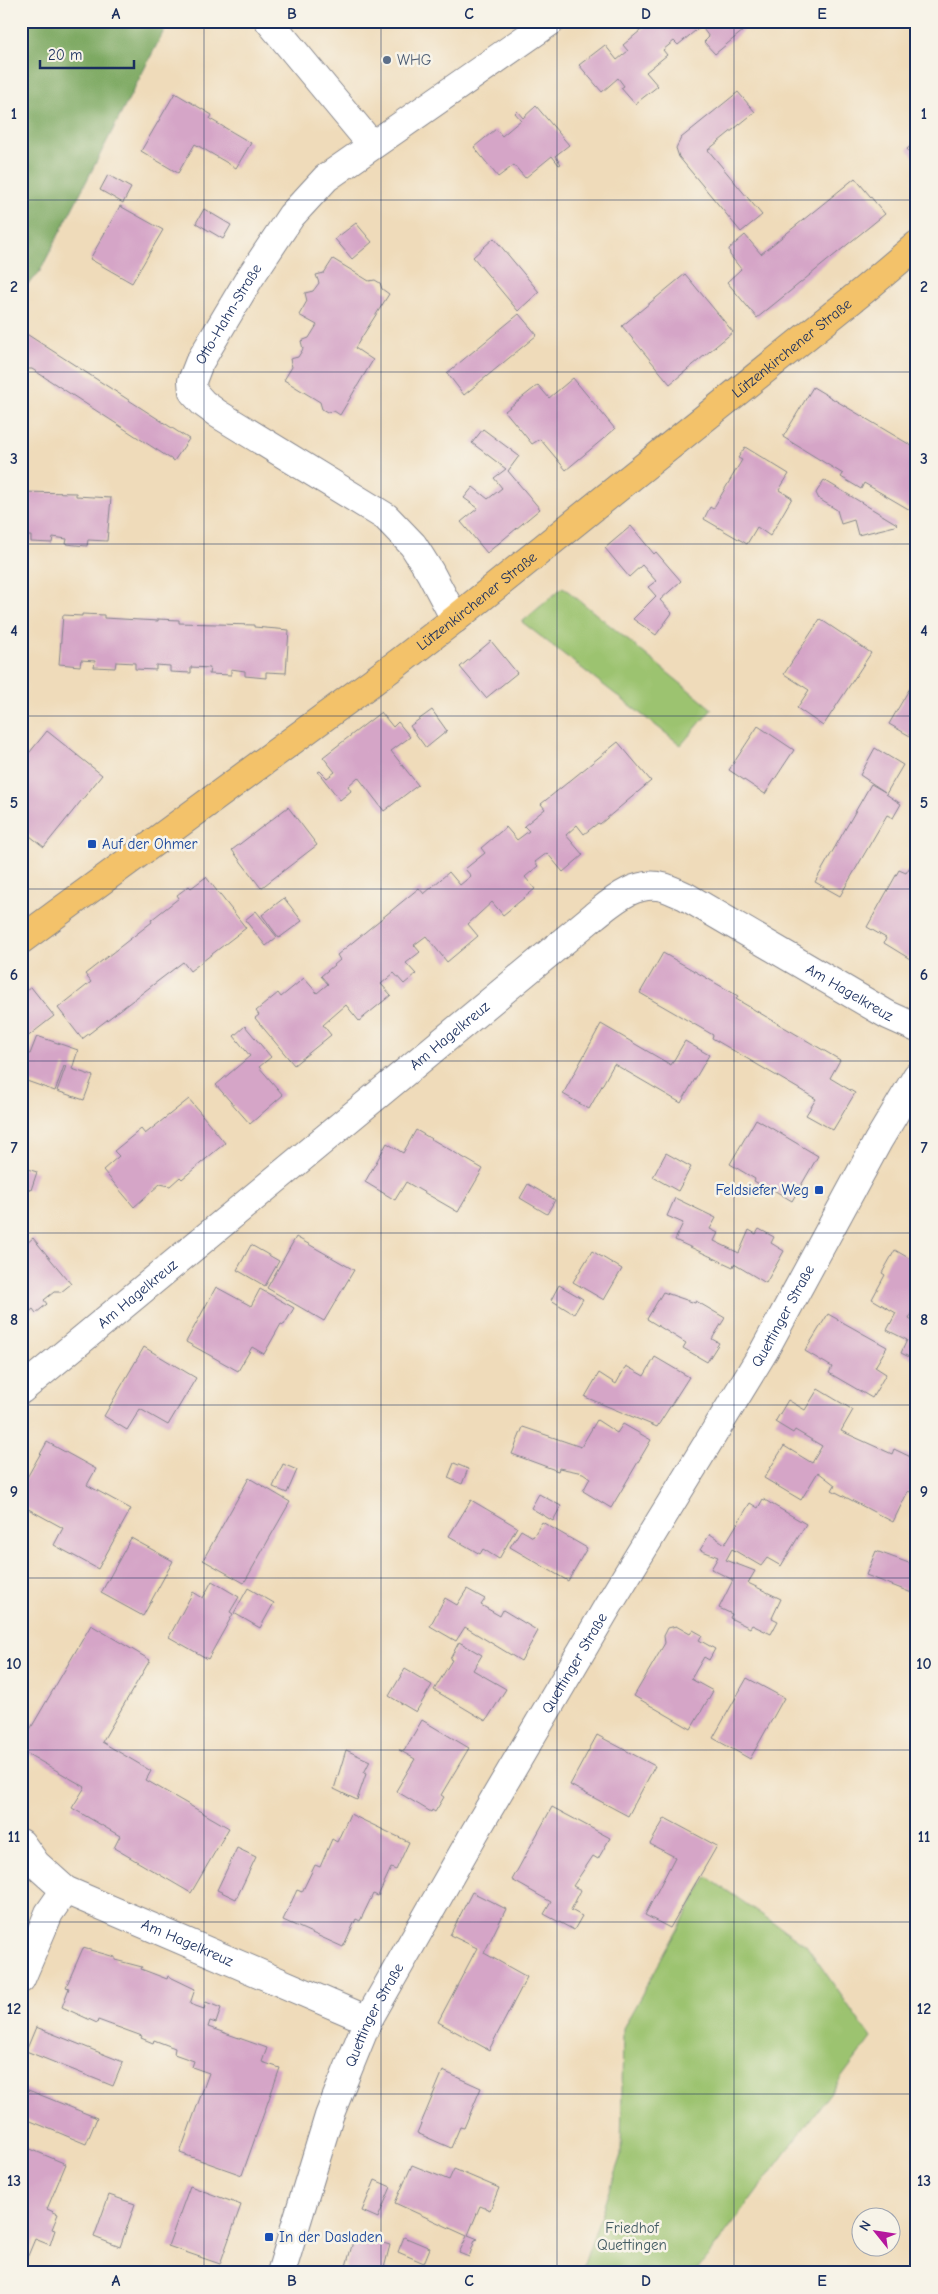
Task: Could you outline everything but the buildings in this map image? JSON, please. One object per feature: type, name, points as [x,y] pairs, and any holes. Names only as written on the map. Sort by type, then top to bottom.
[{"type":"main road","name":"Lützenkirchener Straße","points":[[21,940],[455,619],[864,290],[917,245]]},
{"type":"street","points":[[269,21],[372,145]]},
{"type":"street","name":"Otto-Hahn-Straße","points":[[455,619],[413,545],[386,517],[218,414],[203,403],[193,392],[192,381],[199,363],[249,278],[290,216],[326,178],[551,21]]},
{"type":"street","name":"Am Hagelkreuz","points":[[21,1390],[594,916],[620,896],[637,888],[646,885],[663,886],[684,896],[888,1014],[917,1028]]},
{"type":"street","name":"Quettinger Straße","points":[[281,2273],[329,2116],[368,2020],[475,1832],[608,1606],[764,1351],[878,1141],[917,1076]]},
{"type":"street","name":"Am Hagelkreuz","points":[[21,1843],[36,1864],[65,1890],[368,2020]]},
{"type":"street","points":[[21,1978],[50,1913],[65,1890]]},
{"type":"green space","points":[[21,21],[169,21],[38,275],[21,290]]},
{"type":"green space","points":[[563,587],[712,709],[681,745],[522,622]]},
{"type":"green space","name":"Friedhof Quettingen","points":[[707,1877],[806,1945],[871,2038],[697,2271],[700,2273],[581,2273],[621,2155],[623,2028]]},
{"type":"place","name":"WHG","points":[[387,60]]},
{"type":"place","name":"Auf der Ohmer","points":[[92,844]]},
{"type":"place","name":"Feldsiefer Weg","points":[[819,1190]]},
{"type":"place","name":"In der Dasladen","points":[[269,2237]]}]
